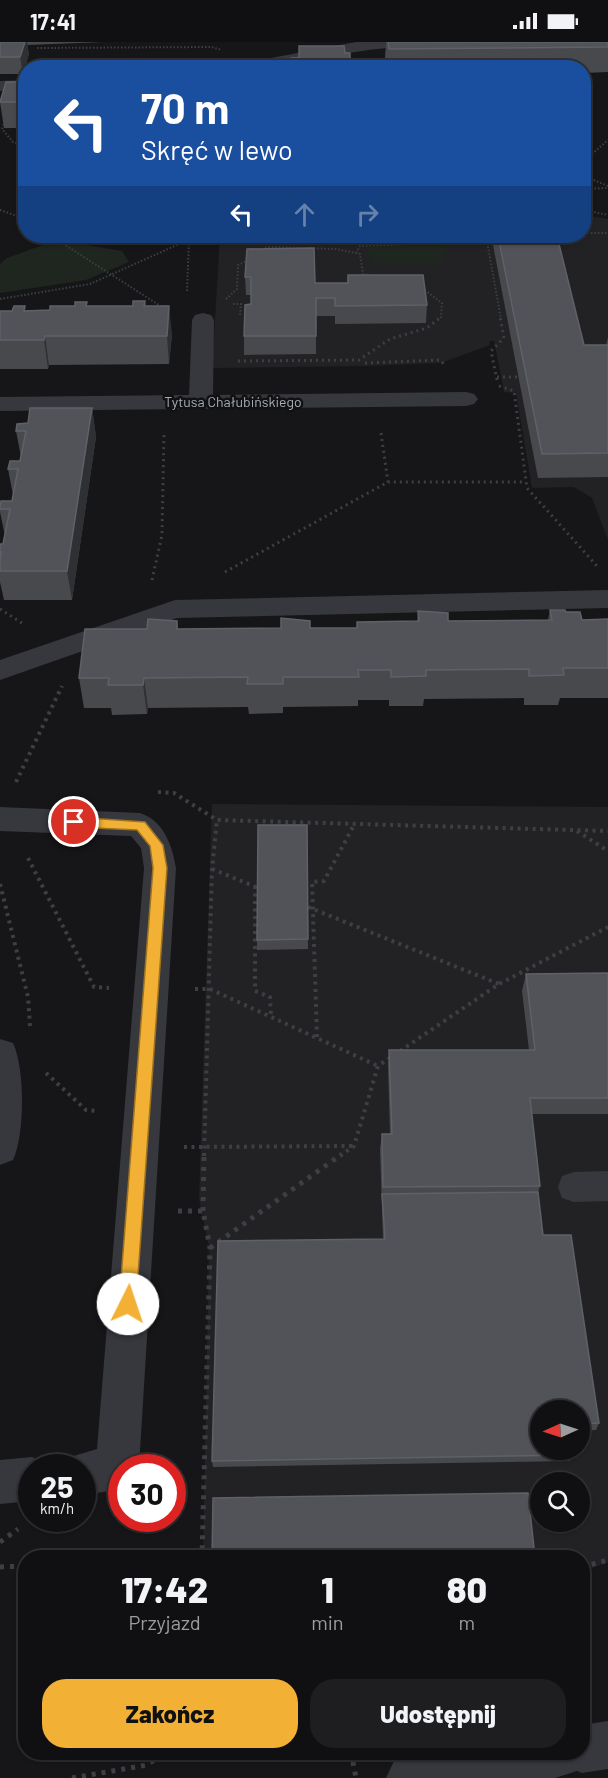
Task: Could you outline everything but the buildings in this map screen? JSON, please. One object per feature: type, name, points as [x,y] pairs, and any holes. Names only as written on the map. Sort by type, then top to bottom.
[{"type":"street","points":[[284,60],[333,50],[388,43],[497,42]]},
{"type":"street","points":[[201,401],[203,320]]},
{"type":"street","name":"Tytusa Chałubińskiego","points":[[0,404],[466,399]]},
{"type":"street","points":[[0,670],[175,609],[608,599]]},
{"type":"street","points":[[0,819],[140,825],[156,845],[160,868],[140,1131],[100,1471]]},
{"type":"street","points":[[0,1054],[3,1108],[0,1148]]},
{"type":"street","points":[[0,1482],[18,1480]]},
{"type":"street","points":[[590,1747],[608,1744]]},
{"type":"street","points":[[411,1778],[517,1760]]},
{"type":"lane","points":[[574,1187],[608,1186]]},
{"type":"path","points":[[37,48],[211,47],[228,52]]},
{"type":"path","points":[[14,85],[2,129],[13,142],[18,144]]},
{"type":"path","points":[[591,155],[608,140]]},
{"type":"path","points":[[591,179],[608,187]]},
{"type":"path","points":[[591,188],[608,187]]},
{"type":"path","points":[[0,210],[18,216]]},
{"type":"path","points":[[591,211],[608,215]]},
{"type":"path","points":[[591,233],[608,233]]},
{"type":"path","points":[[61,243],[167,310]]},
{"type":"path","points":[[0,299],[90,284],[181,243]]},
{"type":"path","points":[[356,253],[360,246],[432,243]]},
{"type":"path","points":[[487,243],[504,338],[491,351],[498,386],[514,391],[525,482],[598,567]]},
{"type":"path","points":[[259,253],[267,247],[336,249],[360,254],[363,274],[383,277]]},
{"type":"path","points":[[226,304],[227,297],[237,289],[238,265],[251,259]]},
{"type":"path","points":[[231,361],[364,358],[384,342],[420,333],[441,319],[442,303],[435,296],[413,285]]},
{"type":"path","points":[[234,322],[240,317],[241,304],[238,304]]},
{"type":"path","points":[[364,358],[366,366]]},
{"type":"path","points":[[496,377],[519,377]]},
{"type":"path","points":[[162,580],[152,580],[162,535],[165,401]]},
{"type":"path","points":[[222,573],[388,482],[525,482]]},
{"type":"path","points":[[14,784],[77,655],[63,648]]},
{"type":"path","points":[[203,1211],[212,869],[217,820],[608,831]]},
{"type":"path","points":[[317,1037],[310,909],[312,882],[324,881],[355,824]]},
{"type":"path","points":[[576,830],[608,851]]},
{"type":"path","points":[[24,851],[94,987],[150,991],[210,989],[378,1066]]},
{"type":"path","points":[[212,869],[256,887],[255,991],[270,997],[271,1016]]},
{"type":"path","points":[[0,884],[28,997],[30,1029]]},
{"type":"path","points":[[310,909],[499,984]]},
{"type":"path","points":[[202,1550],[210,1248],[354,1146],[378,1066],[499,984],[608,927]]},
{"type":"path","points":[[40,1068],[86,1110],[140,1131],[206,1147],[354,1146]]},
{"type":"path","points":[[590,1565],[608,1560]]},
{"type":"path","points":[[0,1567],[18,1566]]},
{"type":"path","points":[[72,1778],[147,1765],[154,1760]]},
{"type":"path","points":[[353,1760],[356,1778]]},
{"type":"shaded area","points":[[591,216],[608,219],[608,540],[592,498],[574,487],[532,488],[516,393],[504,392],[494,341],[489,341],[490,345],[441,363],[212,368],[220,243],[591,243]]},
{"type":"shaded area","points":[[49,243],[75,243],[122,251],[129,262],[86,280],[0,293],[0,264],[7,258]]},
{"type":"shaded area","points":[[365,243],[447,243],[442,263],[371,264]]},
{"type":"shaded area","points":[[212,804],[608,807],[608,1562],[590,1569],[590,1550],[203,1550],[209,1247],[199,1199]]},
{"type":"route","points":[[74,822],[140,825],[156,845],[160,868],[128,1304]]}]
